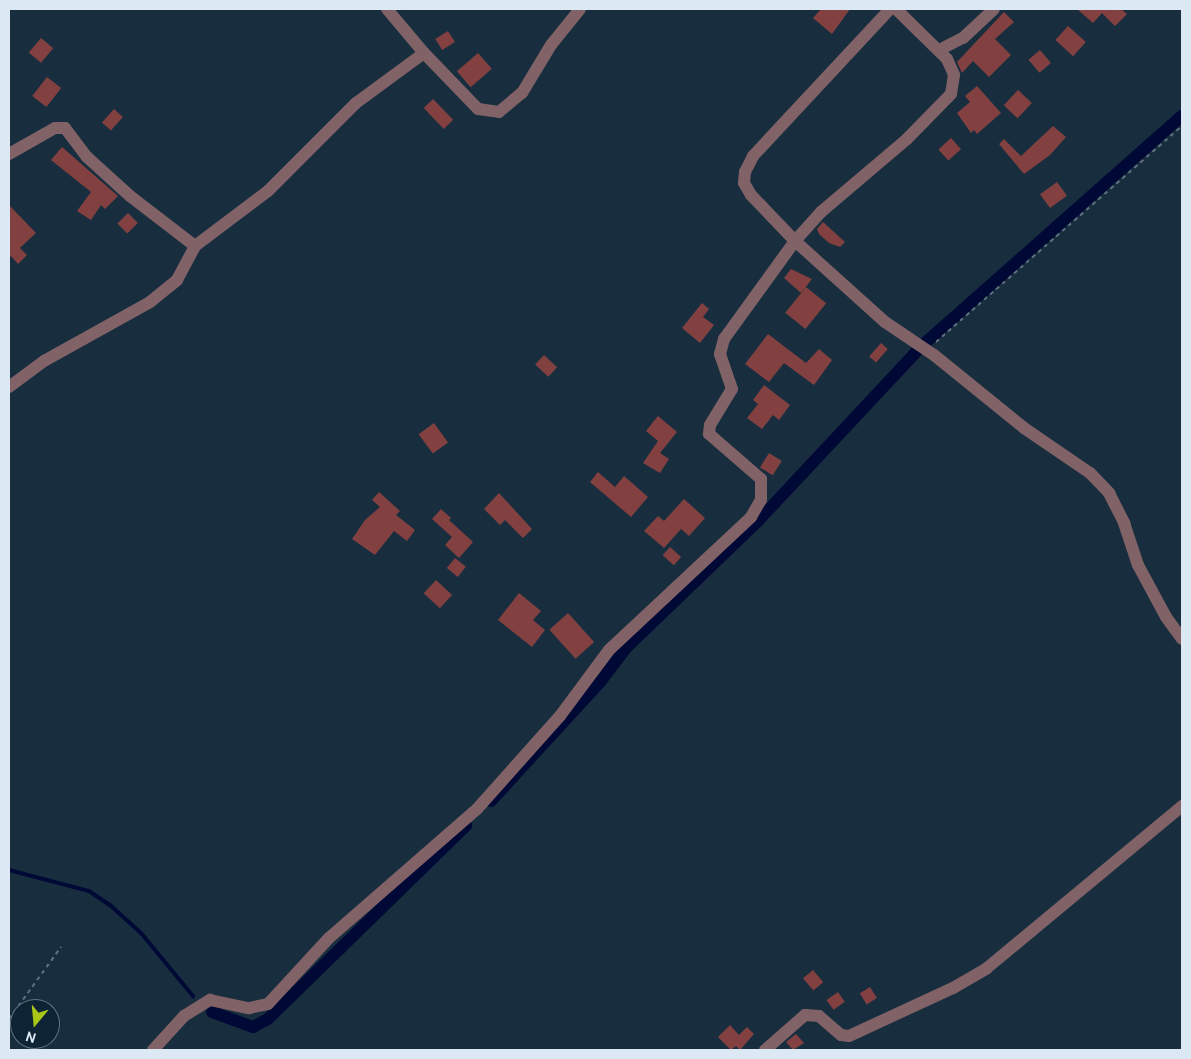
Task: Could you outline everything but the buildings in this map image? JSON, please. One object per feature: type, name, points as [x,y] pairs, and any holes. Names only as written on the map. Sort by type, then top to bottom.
[{"type":"street","points":[[387,9],[424,53],[478,109],[499,112],[522,93],[551,45],[580,9]]},
{"type":"street","points":[[890,9],[753,156],[744,172],[744,183],[751,195],[795,240],[884,322],[926,350],[1024,428],[1090,473],[1108,493],[1124,523],[1138,565],[1166,617],[1182,639]]},
{"type":"street","points":[[153,1050],[184,1016],[210,1000],[249,1008],[268,1004],[329,938],[477,809],[560,716],[609,650],[751,517],[761,500],[761,479],[709,434],[710,425],[732,389],[720,354],[724,339],[795,240],[821,212],[942,106],[954,84],[946,59],[896,9]]},
{"type":"street","points":[[939,50],[963,38],[994,9]]},
{"type":"street","points":[[9,387],[44,361],[150,302],[177,280],[195,246],[268,191],[356,103],[424,53]]},
{"type":"street","points":[[9,154],[55,128],[65,128],[87,157],[130,196],[195,246]]},
{"type":"street","points":[[765,1050],[805,1015],[819,1016],[841,1035],[849,1036],[953,988],[987,968],[1182,806]]},
{"type":"path","points":[[926,350],[1182,126]]},
{"type":"path","points":[[9,1019],[61,947]]},
{"type":"waterway","points":[[925,343],[1182,116]]},
{"type":"waterway","points":[[491,801],[601,681],[626,648],[758,521],[917,351]]},
{"type":"waterway","points":[[212,1012],[253,1027],[268,1019],[466,826]]},
{"type":"waterway","points":[[9,870],[89,891],[110,905],[141,933],[193,996]]}]
